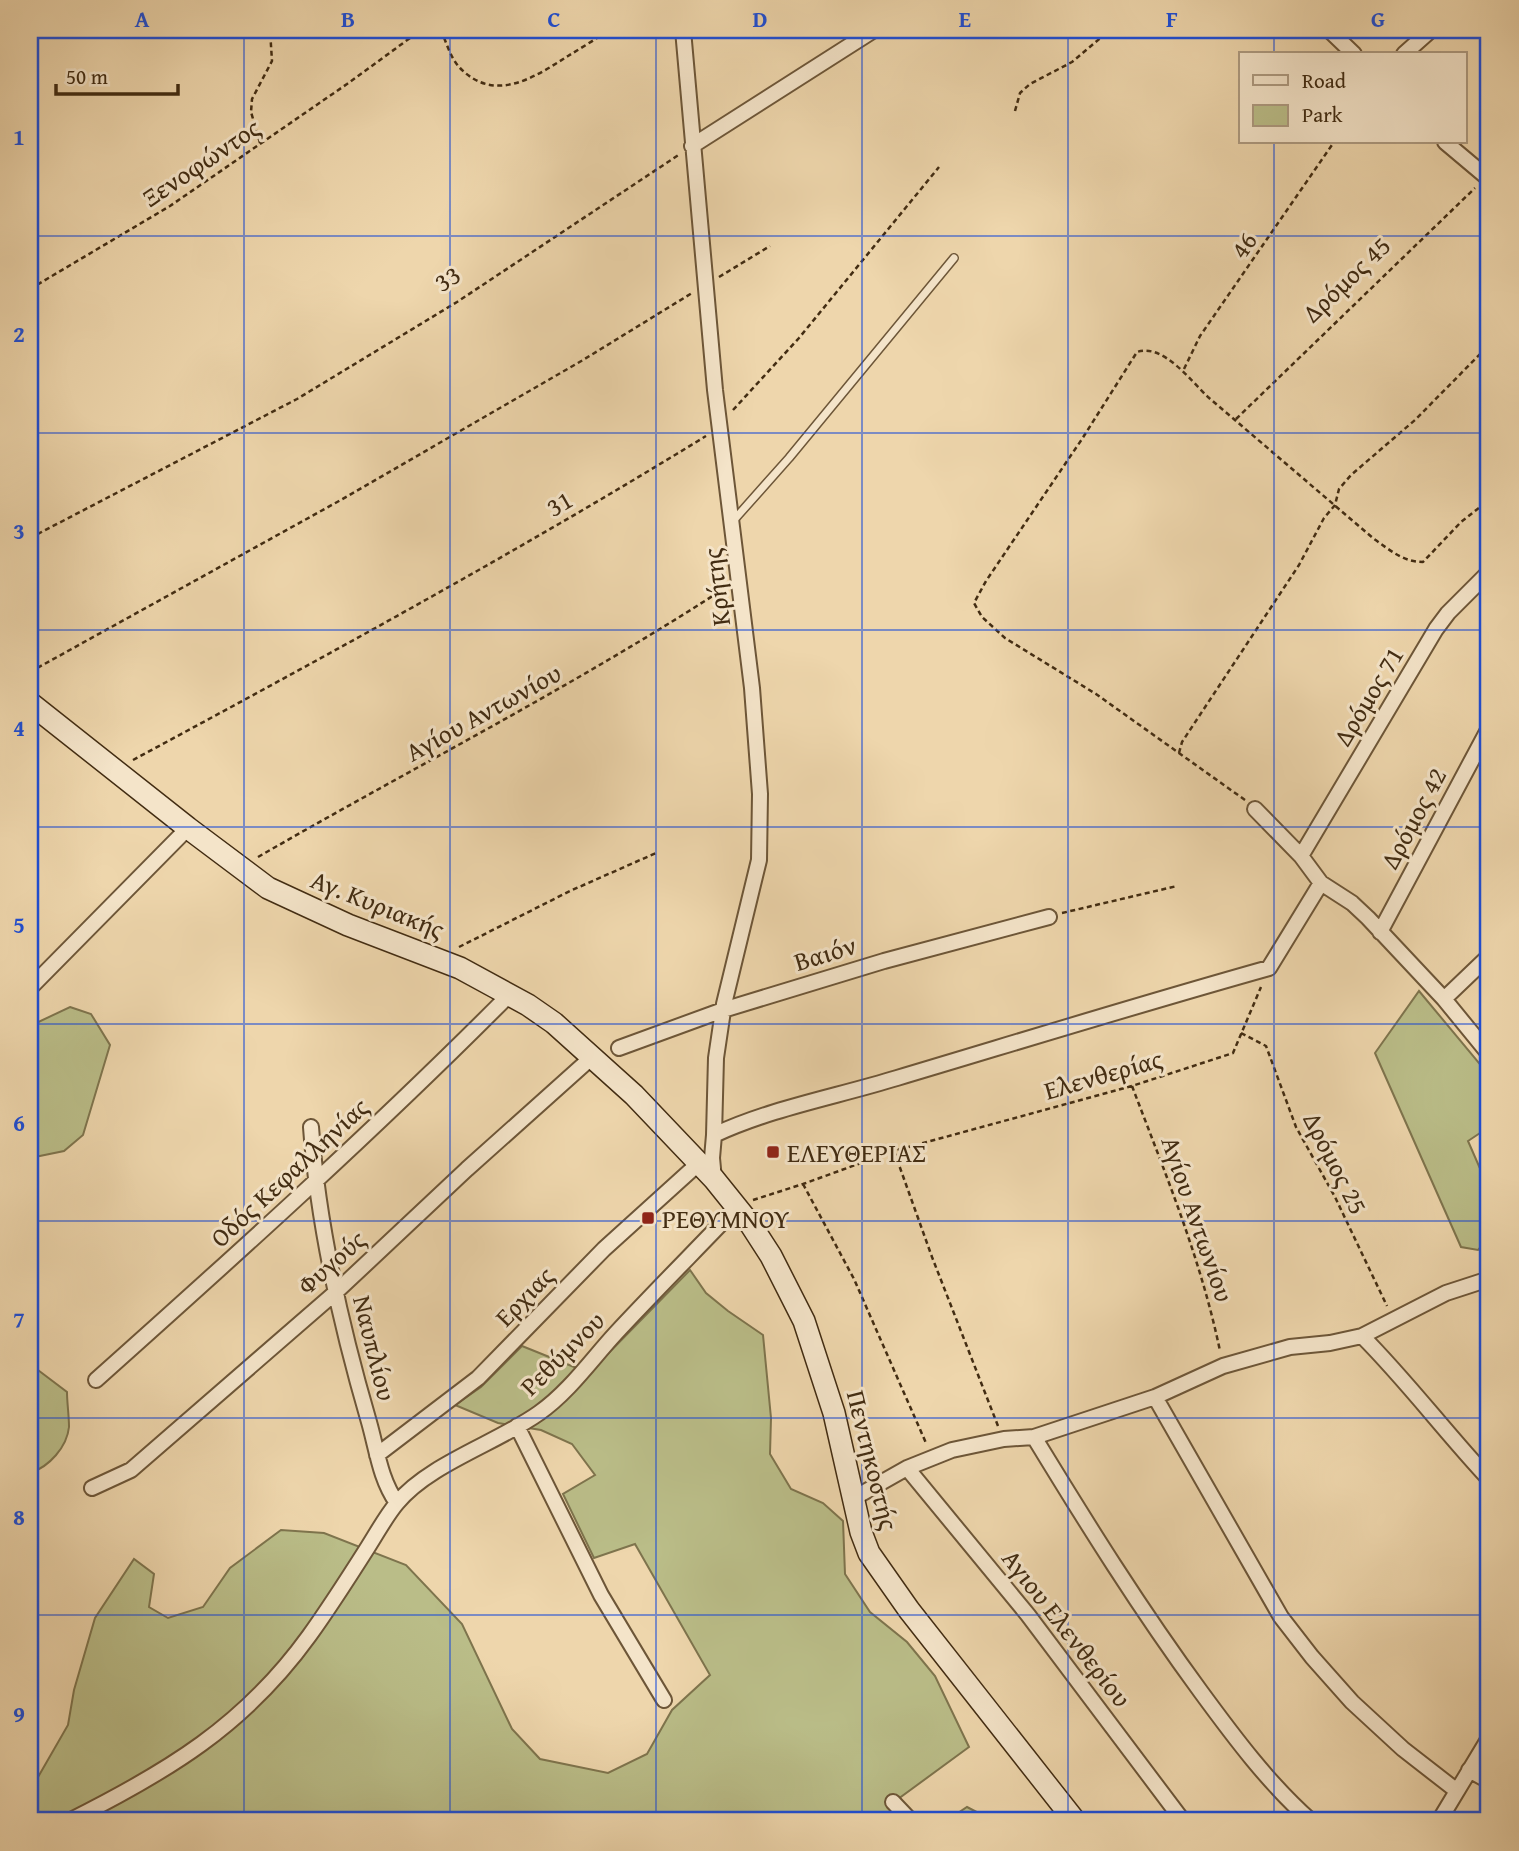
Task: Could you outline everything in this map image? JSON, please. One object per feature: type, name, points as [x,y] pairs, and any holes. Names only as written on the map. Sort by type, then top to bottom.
[{"type":"street","name":"Κρήτης","points":[[683,30],[705,286],[752,688],[759,781],[759,860],[723,1010],[716,1058],[712,1158],[715,1179]]},
{"type":"street","points":[[692,146],[874,30]]},
{"type":"street","points":[[1329,30],[1352,52]]},
{"type":"street","points":[[1406,52],[1431,30]]},
{"type":"street","points":[[1447,144],[1488,177]]},
{"type":"street","name":"Δρόμος 71","points":[[1301,856],[1436,629],[1448,613],[1489,572]]},
{"type":"street","name":"Αγ. Κυριακής","points":[[30,703],[268,888],[300,905],[444,961],[510,994],[554,1023],[634,1095],[699,1163]]},
{"type":"street","name":"Δρόμος 42","points":[[1380,932],[1489,728]]},
{"type":"street","points":[[1255,809],[1301,856],[1321,883],[1352,903],[1444,999],[1489,1054]]},
{"type":"street","points":[[30,988],[188,828]]},
{"type":"street","points":[[714,1135],[749,1119],[895,1079],[1101,1015],[1269,968],[1321,883]]},
{"type":"street","name":"Βαιόν","points":[[619,1048],[723,1010],[884,961],[1049,917]]},
{"type":"street","points":[[1444,999],[1489,956]]},
{"type":"street","name":"Οδός Κεφαλληνίας","points":[[96,1380],[315,1184],[510,994]]},
{"type":"street","name":"Φυγούς","points":[[92,1488],[131,1470],[336,1292],[591,1058]]},
{"type":"street","name":"Ναυπλίου","points":[[311,1127],[315,1184],[354,1372],[384,1479],[397,1503]]},
{"type":"street","name":"Πεντηκοστής","points":[[699,1163],[737,1207],[771,1256],[804,1321],[834,1413],[861,1532],[869,1553],[909,1611],[1075,1821]]},
{"type":"street","name":"Ερχιας","points":[[377,1455],[478,1378],[604,1249],[699,1163]]},
{"type":"street","name":"Ρεθύμνου","points":[[69,1821],[184,1758],[249,1706],[284,1670],[309,1637],[397,1503],[417,1484],[540,1413],[737,1207]]},
{"type":"street","points":[[854,1498],[907,1468],[952,1450],[1004,1439],[1034,1437],[1155,1397],[1223,1366],[1290,1347],[1362,1336],[1446,1293],[1489,1279]]},
{"type":"street","points":[[1362,1336],[1403,1378],[1444,1430],[1489,1479]]},
{"type":"street","points":[[1155,1397],[1288,1627],[1352,1702],[1403,1749],[1457,1791]]},
{"type":"street","points":[[517,1426],[601,1595],[664,1700]]},
{"type":"street","points":[[1034,1437],[1108,1560],[1170,1649],[1228,1729],[1296,1808],[1311,1821]]},
{"type":"street","name":"Αγιου Ελενθερίου","points":[[907,1468],[1028,1615],[1183,1821]]},
{"type":"street","points":[[1439,1821],[1489,1738]]},
{"type":"street","points":[[1469,1770],[1489,1780]]},
{"type":"street","points":[[893,1802],[911,1821]]},
{"type":"lane","points":[[733,521],[806,438],[954,258]]},
{"type":"path","points":[[260,143],[251,112],[252,99],[272,61],[270,30]]},
{"type":"path","name":"Ξενοφώντος","points":[[30,289],[170,206],[347,85],[421,30]]},
{"type":"path","points":[[441,30],[459,68],[472,77],[498,86],[512,85],[534,77],[609,30]]},
{"type":"path","points":[[1015,111],[1020,93],[1030,84],[1072,62],[1110,30]]},
{"type":"path","name":"46","points":[[1183,370],[1200,336],[1333,144]]},
{"type":"path","name":"33","points":[[30,538],[298,399],[457,302],[692,146]]},
{"type":"path","name":"31","points":[[115,770],[480,568],[640,477],[720,427],[799,338],[939,167]]},
{"type":"path","name":"Δρόμος 45","points":[[1236,419],[1488,177]]},
{"type":"path","points":[[30,672],[363,488],[583,360],[770,246]]},
{"type":"path","points":[[1179,753],[1182,742],[1291,576],[1324,518],[1335,505],[1339,489],[1351,475],[1415,420],[1489,345]]},
{"type":"path","points":[[1255,809],[1239,794],[1096,694],[1005,638],[982,617],[974,603],[1137,352],[1148,351],[1183,370],[1208,397],[1335,505],[1397,555],[1412,562],[1423,562],[1461,522],[1489,500]]},
{"type":"path","name":"Αγίου Αντωνίου","points":[[240,868],[530,706],[658,632],[740,579]]},
{"type":"path","points":[[444,961],[455,949],[570,891],[656,853]]},
{"type":"path","points":[[1049,917],[1177,886]]},
{"type":"path","name":"Ελενθερίας","points":[[737,1207],[894,1151],[1132,1086],[1233,1053],[1269,968]]},
{"type":"path","name":"Δρόμος 25","points":[[1241,1032],[1266,1046],[1296,1127],[1335,1197],[1393,1319]]},
{"type":"path","name":"Αγίου Αντωνίου","points":[[1132,1086],[1175,1198],[1210,1303],[1223,1366]]},
{"type":"path","points":[[894,1151],[932,1257],[1004,1439]]},
{"type":"path","points":[[803,1184],[854,1279],[932,1458]]},
{"type":"green space","points":[[1419,991],[1489,1075],[1489,1127],[1468,1141],[1489,1189],[1489,1236],[1478,1250],[1461,1247],[1375,1053]]},
{"type":"green space","points":[[70,1007],[91,1014],[110,1045],[83,1135],[64,1151],[30,1158],[30,1026]]},
{"type":"green space","points":[[690,1270],[706,1293],[763,1335],[771,1418],[770,1454],[791,1489],[823,1503],[843,1521],[845,1574],[870,1612],[907,1642],[935,1676],[969,1747],[894,1802],[907,1821],[30,1821],[30,1791],[68,1725],[74,1690],[95,1618],[134,1559],[154,1574],[149,1607],[168,1618],[203,1607],[230,1568],[281,1530],[324,1533],[406,1565],[462,1624],[512,1729],[540,1759],[608,1773],[647,1754],[672,1710],[710,1675],[635,1544],[594,1558],[563,1494],[595,1475],[572,1444],[541,1430],[498,1423],[455,1405],[481,1387],[522,1346],[589,1373]]},
{"type":"green space","points":[[30,1364],[67,1392],[69,1427],[65,1442],[56,1455],[44,1466],[30,1473]]},
{"type":"green space","points":[[967,1807],[994,1821],[946,1821]]},
{"type":"place","name":"ΕΛΕΥΘΕΡΙΑΣ","points":[[773,1152]]},
{"type":"place","name":"ΡΕΘΥΜΝΟΥ","points":[[648,1218]]}]
